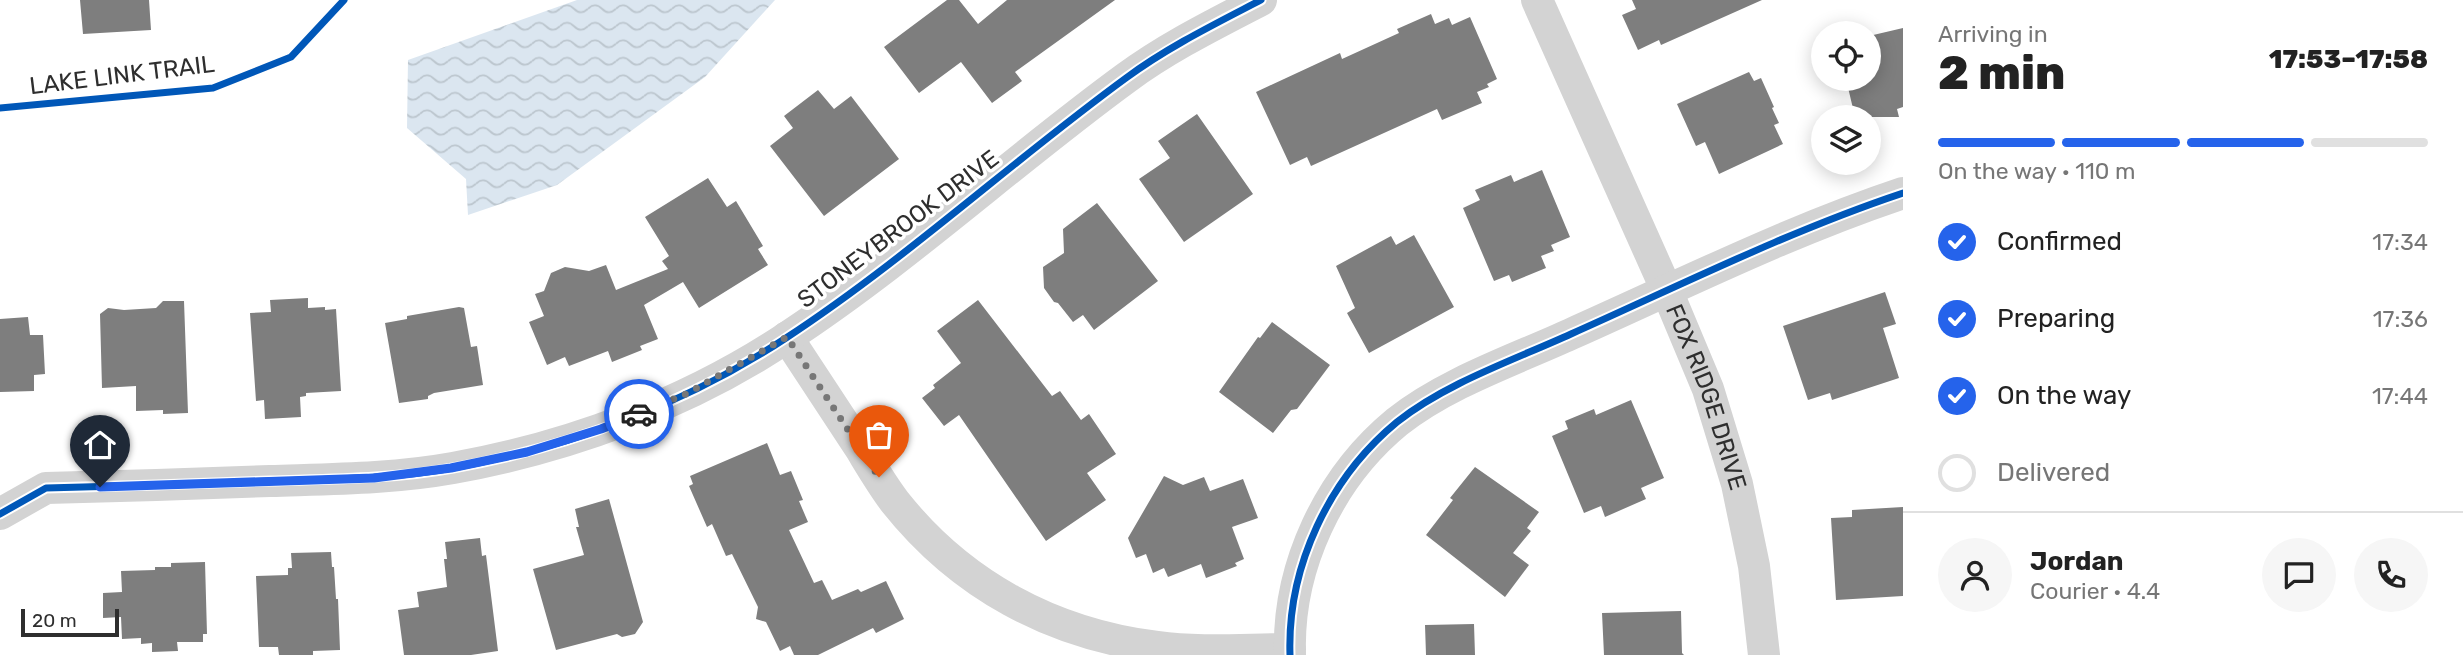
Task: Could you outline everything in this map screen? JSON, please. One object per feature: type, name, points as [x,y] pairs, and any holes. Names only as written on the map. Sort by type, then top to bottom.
[{"type":"street","name":"STONEYBROOK DRIVE","points":[[0,514],[46,488],[374,478],[451,468],[527,452],[601,429],[688,393],[787,337],[852,291],[1128,76],[1193,34],[1261,0]]},
{"type":"street","name":"FOX RIDGE DRIVE","points":[[1537,0],[1708,388],[1737,484],[1754,566],[1764,655]]},
{"type":"street","points":[[787,337],[894,501],[933,544],[967,574],[1011,603],[1052,622],[1108,640],[1159,648],[1290,652],[1297,583],[1312,535],[1334,494],[1372,446],[1397,422],[1439,394],[1840,215],[1903,193]]},
{"type":"water","points":[[577,0],[775,0],[705,77],[557,185],[468,215],[466,179],[407,128],[408,60]]},
{"type":"building","points":[[80,0],[149,0],[151,30],[83,34]]},
{"type":"building","points":[[947,0],[959,0],[978,24],[1007,0],[1115,0],[1015,72],[1022,81],[992,103],[961,62],[919,93],[884,47]]},
{"type":"building","points":[[1632,0],[1762,0],[1661,45],[1659,40],[1638,50],[1622,15],[1636,9]]},
{"type":"building","points":[[1431,14],[1435,24],[1449,18],[1452,25],[1470,17],[1497,79],[1487,84],[1489,87],[1477,92],[1482,103],[1442,120],[1437,109],[1311,166],[1307,157],[1290,165],[1256,92],[1340,53],[1342,59],[1399,33],[1397,29]]},
{"type":"building","points":[[1903,28],[1903,107],[1897,109],[1899,117],[1881,117],[1881,105],[1852,105],[1849,91],[1881,91],[1881,33]]},
{"type":"building","points":[[1749,72],[1754,81],[1761,78],[1774,107],[1772,108],[1779,123],[1774,125],[1783,144],[1719,174],[1705,142],[1696,146],[1677,104]]},
{"type":"building","points":[[818,90],[834,109],[851,96],[899,159],[824,216],[770,146],[793,128],[784,116]]},
{"type":"building","points":[[1197,114],[1253,194],[1184,242],[1139,179],[1170,158],[1158,141]]},
{"type":"building","points":[[1542,170],[1570,237],[1551,245],[1554,251],[1541,256],[1546,268],[1512,282],[1509,275],[1494,281],[1463,208],[1480,200],[1475,190],[1511,175],[1514,182]]},
{"type":"building","points":[[708,178],[727,207],[736,201],[763,246],[758,249],[768,265],[699,308],[683,282],[644,305],[658,339],[640,346],[642,350],[612,362],[608,351],[569,366],[565,357],[547,365],[529,322],[544,316],[535,294],[544,291],[551,273],[565,267],[589,271],[606,265],[616,290],[668,269],[662,261],[669,256],[645,217]]},
{"type":"building","points":[[1097,203],[1158,281],[1094,330],[1083,315],[1073,322],[1058,303],[1054,302],[1044,288],[1043,267],[1064,253],[1063,229]]},
{"type":"building","points":[[1414,235],[1454,307],[1369,353],[1347,313],[1355,308],[1336,266],[1391,236],[1396,245]]},
{"type":"building","points":[[1885,292],[1896,324],[1883,328],[1899,378],[1832,400],[1830,393],[1808,400],[1783,326]]},
{"type":"building","points":[[308,298],[308,308],[336,309],[341,391],[306,393],[306,396],[300,397],[301,417],[265,419],[264,400],[256,401],[250,313],[271,312],[270,300]]},
{"type":"building","points":[[978,300],[1052,396],[1060,391],[1081,420],[1089,414],[1116,454],[1087,473],[1106,500],[1046,541],[959,415],[944,426],[922,398],[935,388],[933,385],[961,363],[937,331]]},
{"type":"building","points":[[163,301],[184,301],[188,413],[136,411],[136,386],[102,388],[100,314],[108,308],[156,308]]},
{"type":"building","points":[[464,308],[471,347],[477,346],[483,385],[434,393],[428,396],[428,399],[399,403],[385,323],[407,319],[407,316]]},
{"type":"building","points":[[28,317],[30,335],[43,335],[45,374],[34,375],[34,391],[0,392],[0,319]]},
{"type":"building","points":[[1272,322],[1330,365],[1297,409],[1291,410],[1273,433],[1219,392],[1258,337],[1260,338]]},
{"type":"building","points":[[1631,400],[1664,478],[1641,488],[1646,499],[1605,517],[1601,506],[1584,513],[1552,436],[1568,429],[1565,421],[1594,409],[1596,415]]},
{"type":"building","points":[[767,443],[780,475],[791,471],[803,500],[799,501],[808,522],[789,530],[814,583],[822,580],[832,600],[886,581],[904,619],[876,633],[873,628],[818,655],[794,655],[790,646],[780,651],[766,622],[756,619],[758,607],[732,554],[726,556],[712,524],[707,527],[689,486],[693,484],[690,476]]},
{"type":"building","points":[[1475,467],[1539,512],[1527,528],[1531,531],[1513,553],[1529,565],[1505,597],[1426,535],[1453,500],[1450,498]]},
{"type":"building","points":[[1164,476],[1183,485],[1204,477],[1210,491],[1243,479],[1258,518],[1232,527],[1244,559],[1235,563],[1237,566],[1206,578],[1201,564],[1168,577],[1164,568],[1153,573],[1146,554],[1136,558],[1128,538]]},
{"type":"building","points":[[609,499],[643,622],[635,634],[622,637],[617,634],[556,650],[533,569],[584,555],[576,527],[579,527],[575,509]]},
{"type":"building","points":[[1903,507],[1903,596],[1836,600],[1831,518],[1852,517],[1852,510]]},
{"type":"building","points":[[480,538],[482,556],[486,555],[498,651],[471,655],[404,655],[398,610],[419,607],[417,592],[447,587],[445,542]]},
{"type":"building","points":[[331,552],[338,599],[340,650],[313,651],[313,655],[279,655],[278,647],[259,647],[256,576],[288,575],[288,568],[292,568],[291,553]]},
{"type":"building","points":[[205,562],[207,634],[203,634],[203,642],[177,642],[178,651],[152,652],[152,643],[141,644],[141,638],[122,639],[121,617],[103,618],[103,593],[122,592],[121,571],[155,570],[155,567],[171,567],[171,563]]},
{"type":"building","points":[[1681,611],[1684,655],[1604,655],[1602,613]]},
{"type":"building","points":[[1474,624],[1475,655],[1426,655],[1425,625]]},
{"type":"cycle path","name":"LAKE LINK TRAIL","points":[[0,108],[213,88],[291,57],[344,0]]},
{"type":"cycle path","points":[[0,514],[46,488],[339,479],[430,472],[540,448],[626,420],[668,403],[748,362],[786,338],[916,244],[1126,78],[1175,46],[1261,0]]},
{"type":"cycle path","points":[[1290,655],[1296,589],[1317,526],[1332,497],[1351,470],[1373,444],[1397,422],[1437,395],[1481,373],[1777,241],[1903,193]]},
{"type":"way so far","points":[[639,414],[688,393],[787,337],[879,477]]},
{"type":"route","points":[[100,487],[374,478],[451,468],[527,452],[639,414]]}]
